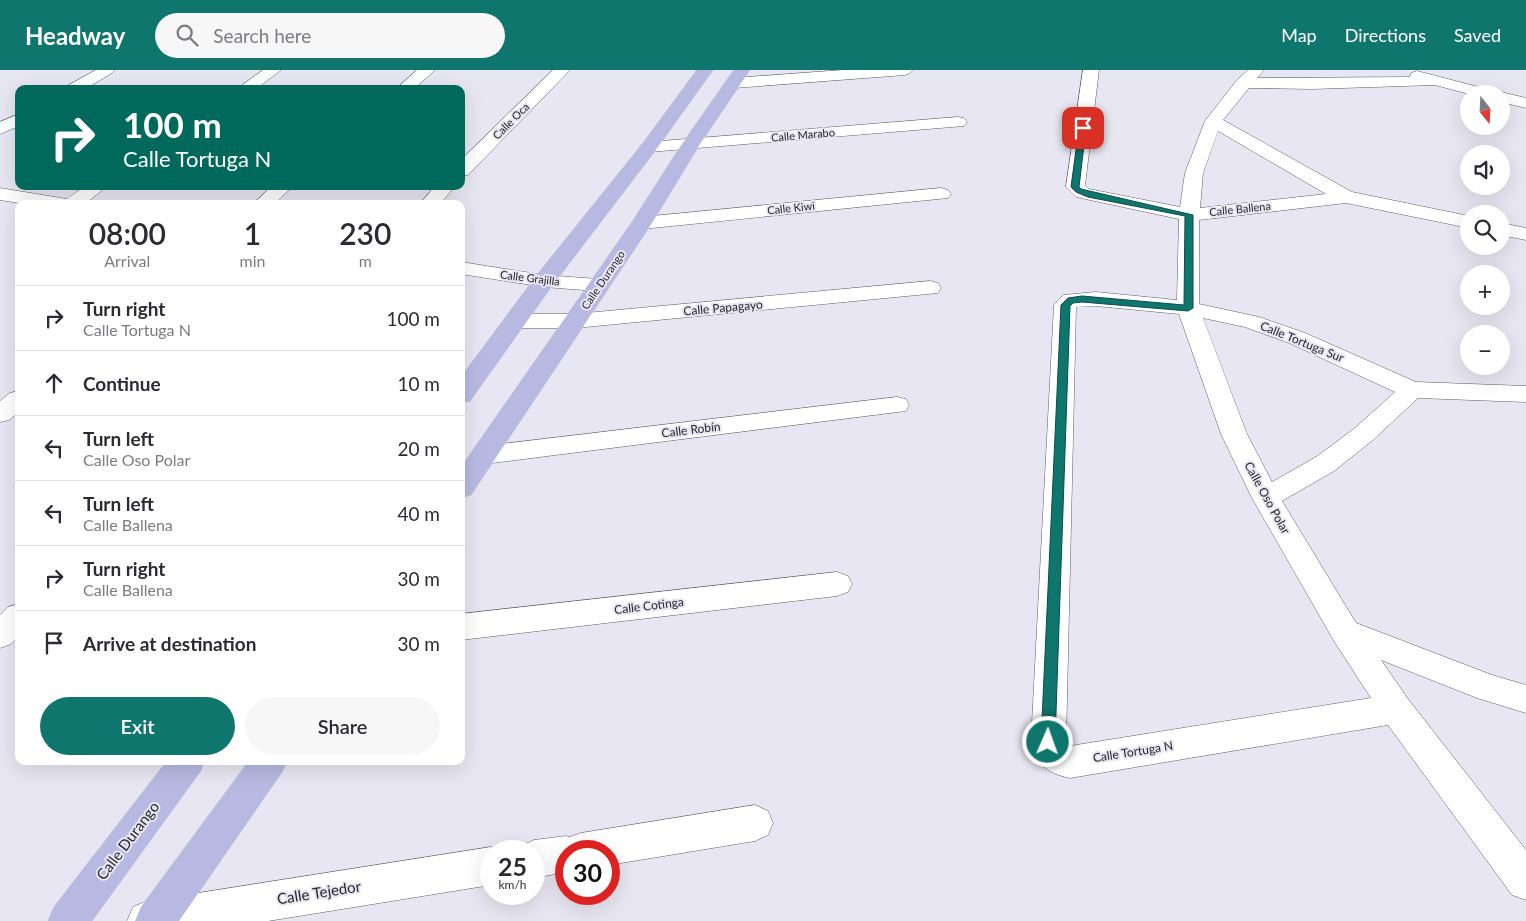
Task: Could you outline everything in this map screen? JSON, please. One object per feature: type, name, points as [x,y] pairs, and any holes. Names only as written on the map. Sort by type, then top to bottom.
[{"type":"main road","points":[[465,390],[517,321],[544,281],[705,70]]},
{"type":"main road","name":"Calle Durango","points":[[465,482],[642,223],[691,144],[738,77]]},
{"type":"main road","name":"Calle Durango","points":[[68,921],[185,765]]},
{"type":"main road","points":[[153,921],[267,765]]},
{"type":"street","points":[[80,85],[107,70]]},
{"type":"street","points":[[250,85],[273,70]]},
{"type":"street","points":[[409,85],[427,70]]},
{"type":"street","name":"Calle Oca","points":[[465,167],[562,70]]},
{"type":"street","points":[[738,77],[904,70]]},
{"type":"street","name":"Calle Ballena","points":[[1090,70],[1075,187],[1084,194],[1189,215],[1346,197],[1460,220]]},
{"type":"street","points":[[1391,70],[1460,87]]},
{"type":"street","points":[[1250,77],[1322,84],[1434,80]]},
{"type":"street","name":"Calle Oso Polar","points":[[1250,77],[1213,121],[1194,173],[1189,215],[1188,308],[1234,434],[1266,498],[1345,632],[1396,709],[1526,881]]},
{"type":"street","points":[[1510,99],[1526,103]]},
{"type":"street","points":[[0,130],[15,121]]},
{"type":"street","name":"Calle Ballena","points":[[1213,121],[1346,197]]},
{"type":"street","name":"Calle Marabo","points":[[648,147],[958,122]]},
{"type":"street","points":[[78,200],[92,190]]},
{"type":"street","points":[[267,200],[279,190]]},
{"type":"street","points":[[433,200],[442,190]]},
{"type":"street","points":[[0,194],[38,200]]},
{"type":"street","name":"Calle Kiwi","points":[[642,223],[941,194]]},
{"type":"street","points":[[1510,231],[1526,234]]},
{"type":"street","name":"Calle Grajilla","points":[[465,269],[544,281],[598,285]]},
{"type":"street","name":"Calle Papagayo","points":[[517,321],[575,322],[930,288]]},
{"type":"street","name":"Calle Tortuga Sur","points":[[1096,299],[1188,308],[1251,322],[1297,338],[1412,390],[1526,394]]},
{"type":"street","name":"Calle Tortuga N","points":[[1096,299],[1071,300],[1065,305],[1048,742],[1050,751],[1062,761],[1070,762],[1396,709]]},
{"type":"street","points":[[1266,498],[1324,464],[1364,434],[1412,390]]},
{"type":"street","points":[[0,414],[15,402]]},
{"type":"street","name":"Calle Robín","points":[[484,455],[897,405]]},
{"type":"street","name":"Calle Cotinga","points":[[465,627],[837,584]]},
{"type":"street","points":[[0,635],[15,620]]},
{"type":"street","points":[[1345,632],[1489,688],[1526,699]]},
{"type":"street","points":[[620,845],[755,823]]},
{"type":"street","name":"Calle Tejedor","points":[[153,921],[480,868]]},
{"type":"route","points":[[1048,742],[1065,305],[1071,300],[1096,299],[1188,308],[1189,215],[1084,194],[1078,191],[1075,187],[1083,128]]}]
